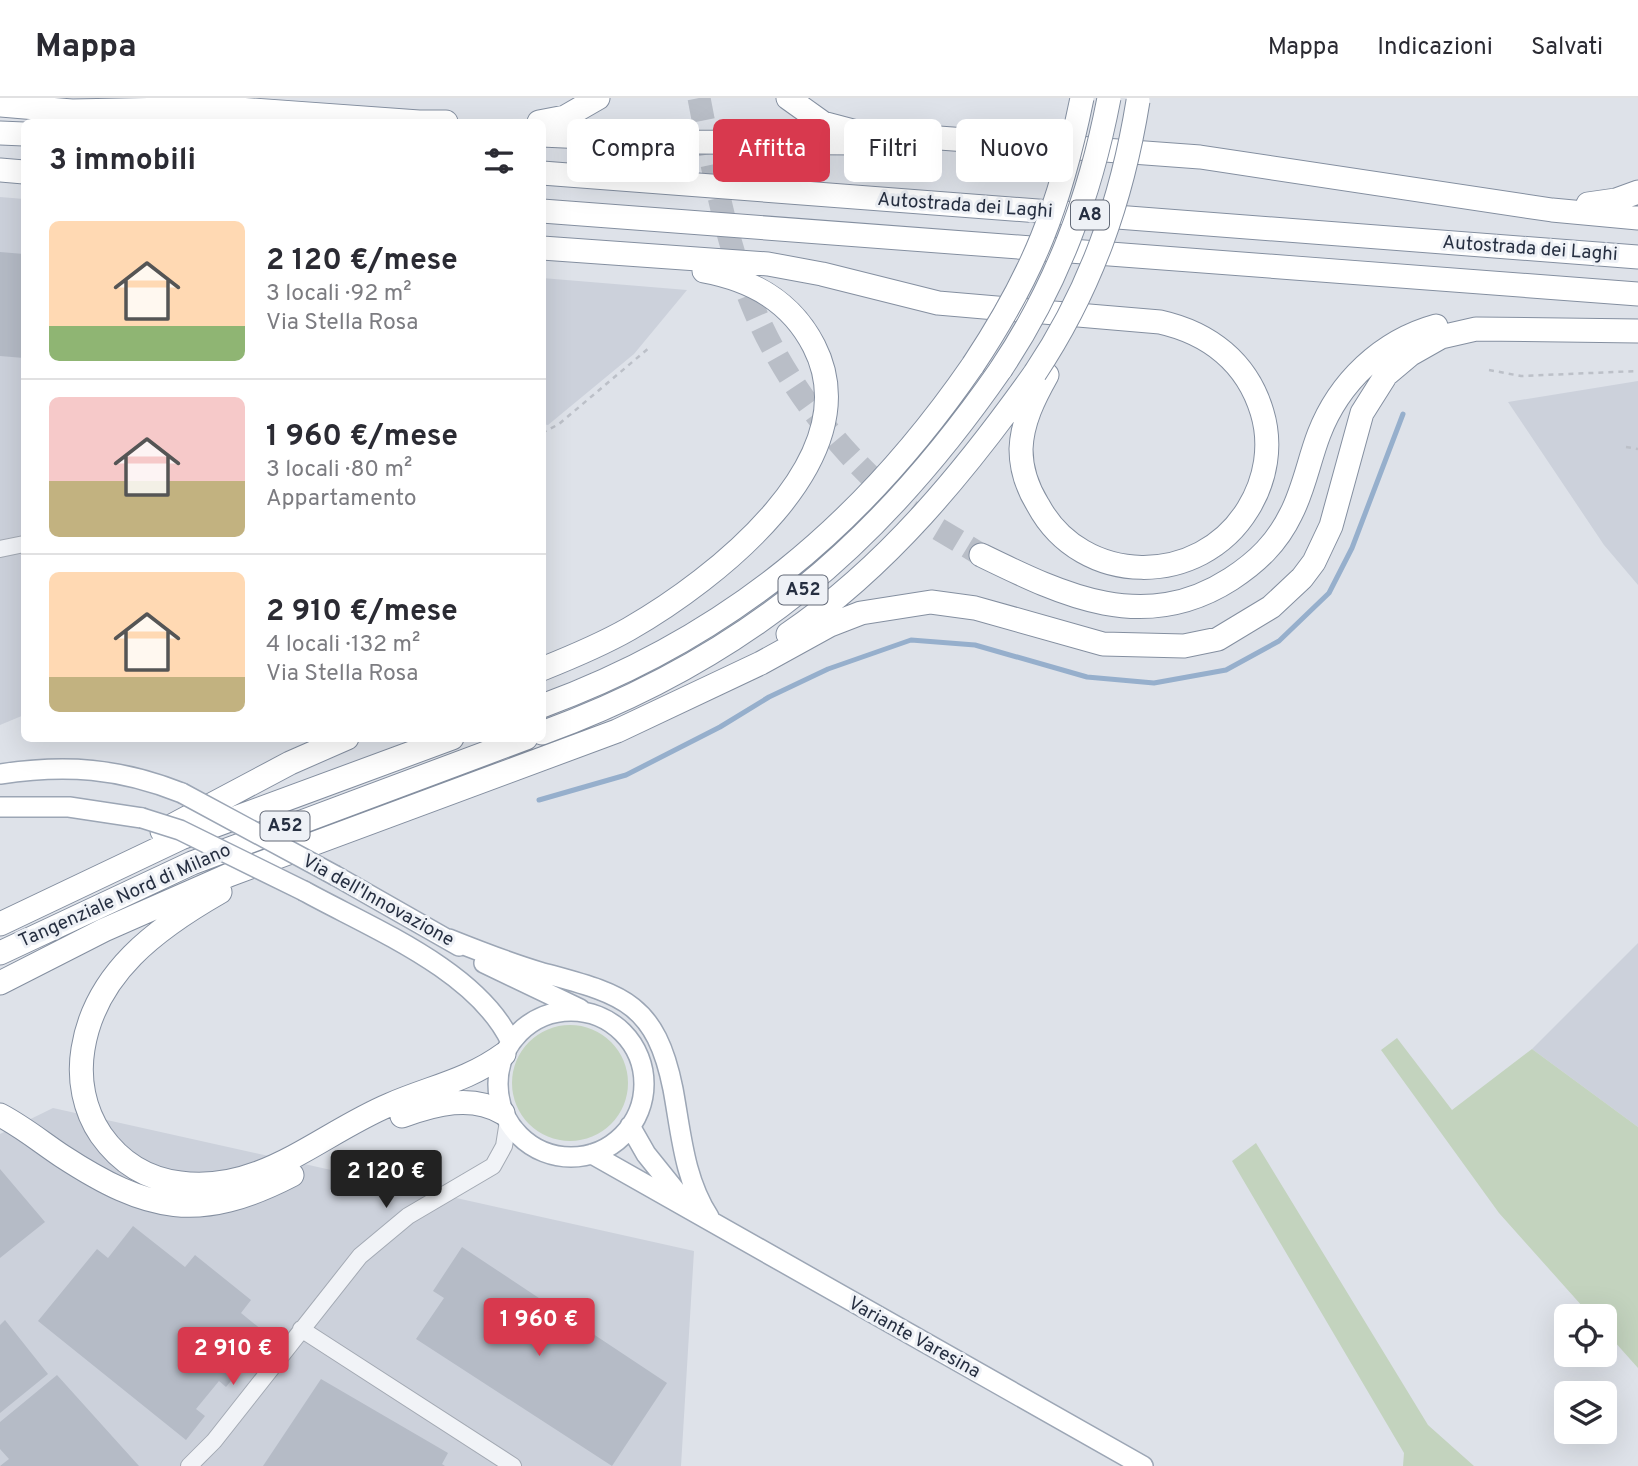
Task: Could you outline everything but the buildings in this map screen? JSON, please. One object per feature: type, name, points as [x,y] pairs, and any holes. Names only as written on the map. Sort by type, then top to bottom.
[{"type":"highway","points":[[546,121],[565,117],[598,98]]},
{"type":"highway","points":[[788,98],[810,116],[841,128],[956,140]]},
{"type":"highway","points":[[1071,119],[1072,98]]},
{"type":"highway","name":"A52","points":[[1073,143],[1082,98]]},
{"type":"highway","name":"A52","points":[[546,731],[616,704],[675,674],[752,628],[818,579],[911,488],[946,447],[1032,323],[1073,236],[1100,148],[1109,98]]},
{"type":"highway","points":[[546,248],[768,264],[822,274],[938,303],[1160,322],[1194,332],[1211,341],[1236,364],[1253,388],[1263,417],[1266,445],[1264,475],[1243,518],[1211,548],[1184,562],[1144,568],[1104,563],[1073,546],[1048,522],[1040,509],[1023,464],[1022,444],[1026,420],[1041,374],[1069,320],[1090,275],[1114,211],[1143,100]]},
{"type":"highway","points":[[0,105],[72,111],[224,108],[372,119]]},
{"type":"highway","points":[[0,133],[21,134]]},
{"type":"highway","points":[[546,135],[761,144],[956,140]]},
{"type":"highway","points":[[1073,146],[1200,157],[1552,211],[1638,218]]},
{"type":"highway","points":[[0,170],[21,172]]},
{"type":"highway","name":"Autostrada dei Laghi","points":[[546,173],[1638,257]]},
{"type":"highway","name":"A52","points":[[546,704],[633,668],[679,645],[796,565],[835,530],[891,472],[973,365],[1029,271],[1044,239],[1063,182]]},
{"type":"highway","points":[[1476,198],[1592,204],[1638,192]]},
{"type":"highway","name":"Autostrada dei Laghi","points":[[546,211],[1638,294]]},
{"type":"highway","points":[[546,667],[631,628],[699,583],[741,548],[776,510],[800,477],[816,444],[825,404],[825,386],[816,350],[795,317],[768,292],[719,274],[567,249]]},
{"type":"highway","points":[[981,555],[1041,584],[1100,603],[1142,608],[1191,599],[1224,584],[1254,564],[1276,540],[1297,501],[1331,407],[1361,369],[1400,341],[1437,326],[1476,320],[1638,330]]},
{"type":"highway","points":[[0,982],[182,895],[388,815],[573,750],[847,618],[878,608],[916,603],[975,608],[1104,644],[1184,646],[1218,639],[1237,630],[1271,607],[1302,578],[1314,562],[1331,526],[1362,413],[1386,375],[1411,354],[1441,337],[1476,330],[1638,330]]},
{"type":"highway","points":[[694,694],[793,631],[853,583],[920,518],[1041,374]]},
{"type":"highway","points":[[0,922],[116,852],[222,801],[290,762],[338,742]]},
{"type":"highway","name":"Tangenziale Nord di Milano","points":[[0,922],[181,838],[441,742]]},
{"type":"highway","name":"Tangenziale Nord di Milano","points":[[0,953],[192,863],[515,742]]},
{"type":"highway","points":[[388,815],[334,843],[235,884],[163,928],[124,963],[98,1001],[84,1043],[82,1084],[96,1127],[126,1162],[164,1180],[194,1184],[246,1178],[287,1161],[391,1104],[480,1071],[508,1048]]},
{"type":"highway","points":[[0,1115],[25,1128],[103,1181],[140,1197],[176,1205],[214,1204],[251,1195],[353,1139],[414,1112],[467,1102],[485,1104],[506,1117]]},
{"type":"main road","name":"Via dell'Innovazione","points":[[0,774],[63,767],[95,769],[152,781],[181,793],[336,876],[449,939],[491,967],[590,1014]]},
{"type":"main road","name":"Via dell'Innovazione","points":[[0,807],[69,807],[142,818],[180,830],[304,891],[425,958],[468,987],[494,1013],[508,1048]]},
{"type":"main road","points":[[449,939],[499,959],[613,993],[644,1017],[664,1051],[690,1179],[699,1203],[713,1224]]},
{"type":"main road","points":[[565,1011],[590,1014],[614,1025],[638,1054],[643,1092],[630,1126],[614,1143],[592,1154],[569,1157],[545,1153],[525,1141],[506,1117],[498,1077],[508,1048],[540,1018],[565,1011]]},
{"type":"main road","name":"Variante Varesina","points":[[630,1126],[646,1154],[688,1207]]},
{"type":"main road","name":"Variante Varesina","points":[[592,1154],[1143,1466]]},
{"type":"street","points":[[0,550],[21,545]]},
{"type":"street","points":[[189,1466],[214,1441],[360,1256],[386,1233],[428,1203],[477,1178],[493,1166],[504,1146],[506,1117]]},
{"type":"street","points":[[0,1126],[61,1155]]},
{"type":"street","points":[[301,1329],[513,1466]]},
{"type":"path","points":[[546,431],[559,424],[650,347]]},
{"type":"path","points":[[1489,370],[1521,376],[1638,371]]},
{"type":"path","points":[[1626,447],[1638,449]]},
{"type":"shaded area","points":[[0,197],[21,199],[21,716],[0,725]]},
{"type":"shaded area","points":[[546,278],[687,290],[634,354],[548,425]]},
{"type":"shaded area","points":[[1638,381],[1638,585],[1604,545],[1508,402]]},
{"type":"shaded area","points":[[1638,943],[1638,1127],[1532,1049]]},
{"type":"shaded area","points":[[53,1108],[694,1251],[681,1466],[0,1466],[0,1134]]},
{"type":"green space","points":[[570,1025],[592,1029],[611,1042],[624,1061],[628,1083],[624,1105],[611,1124],[592,1137],[570,1141],[548,1137],[529,1124],[516,1105],[512,1083],[516,1061],[529,1042],[548,1029]]},
{"type":"green space","points":[[1397,1038],[1452,1110],[1532,1049],[1638,1127],[1638,1368],[1617,1344],[1617,1304],[1580,1304],[1499,1213],[1381,1050]]},
{"type":"green space","points":[[1256,1143],[1428,1425],[1474,1466],[1403,1466],[1404,1453],[1232,1161]]},
{"type":"waterway","points":[[539,800],[626,775],[720,727],[769,697],[828,669],[911,640],[975,645],[1087,677],[1154,683],[1226,670],[1279,641],[1329,593],[1352,548],[1403,414]]},
{"type":"tunnel","points":[[699,98],[736,262],[756,314],[783,367],[818,417],[878,484],[930,524],[981,555]]}]
